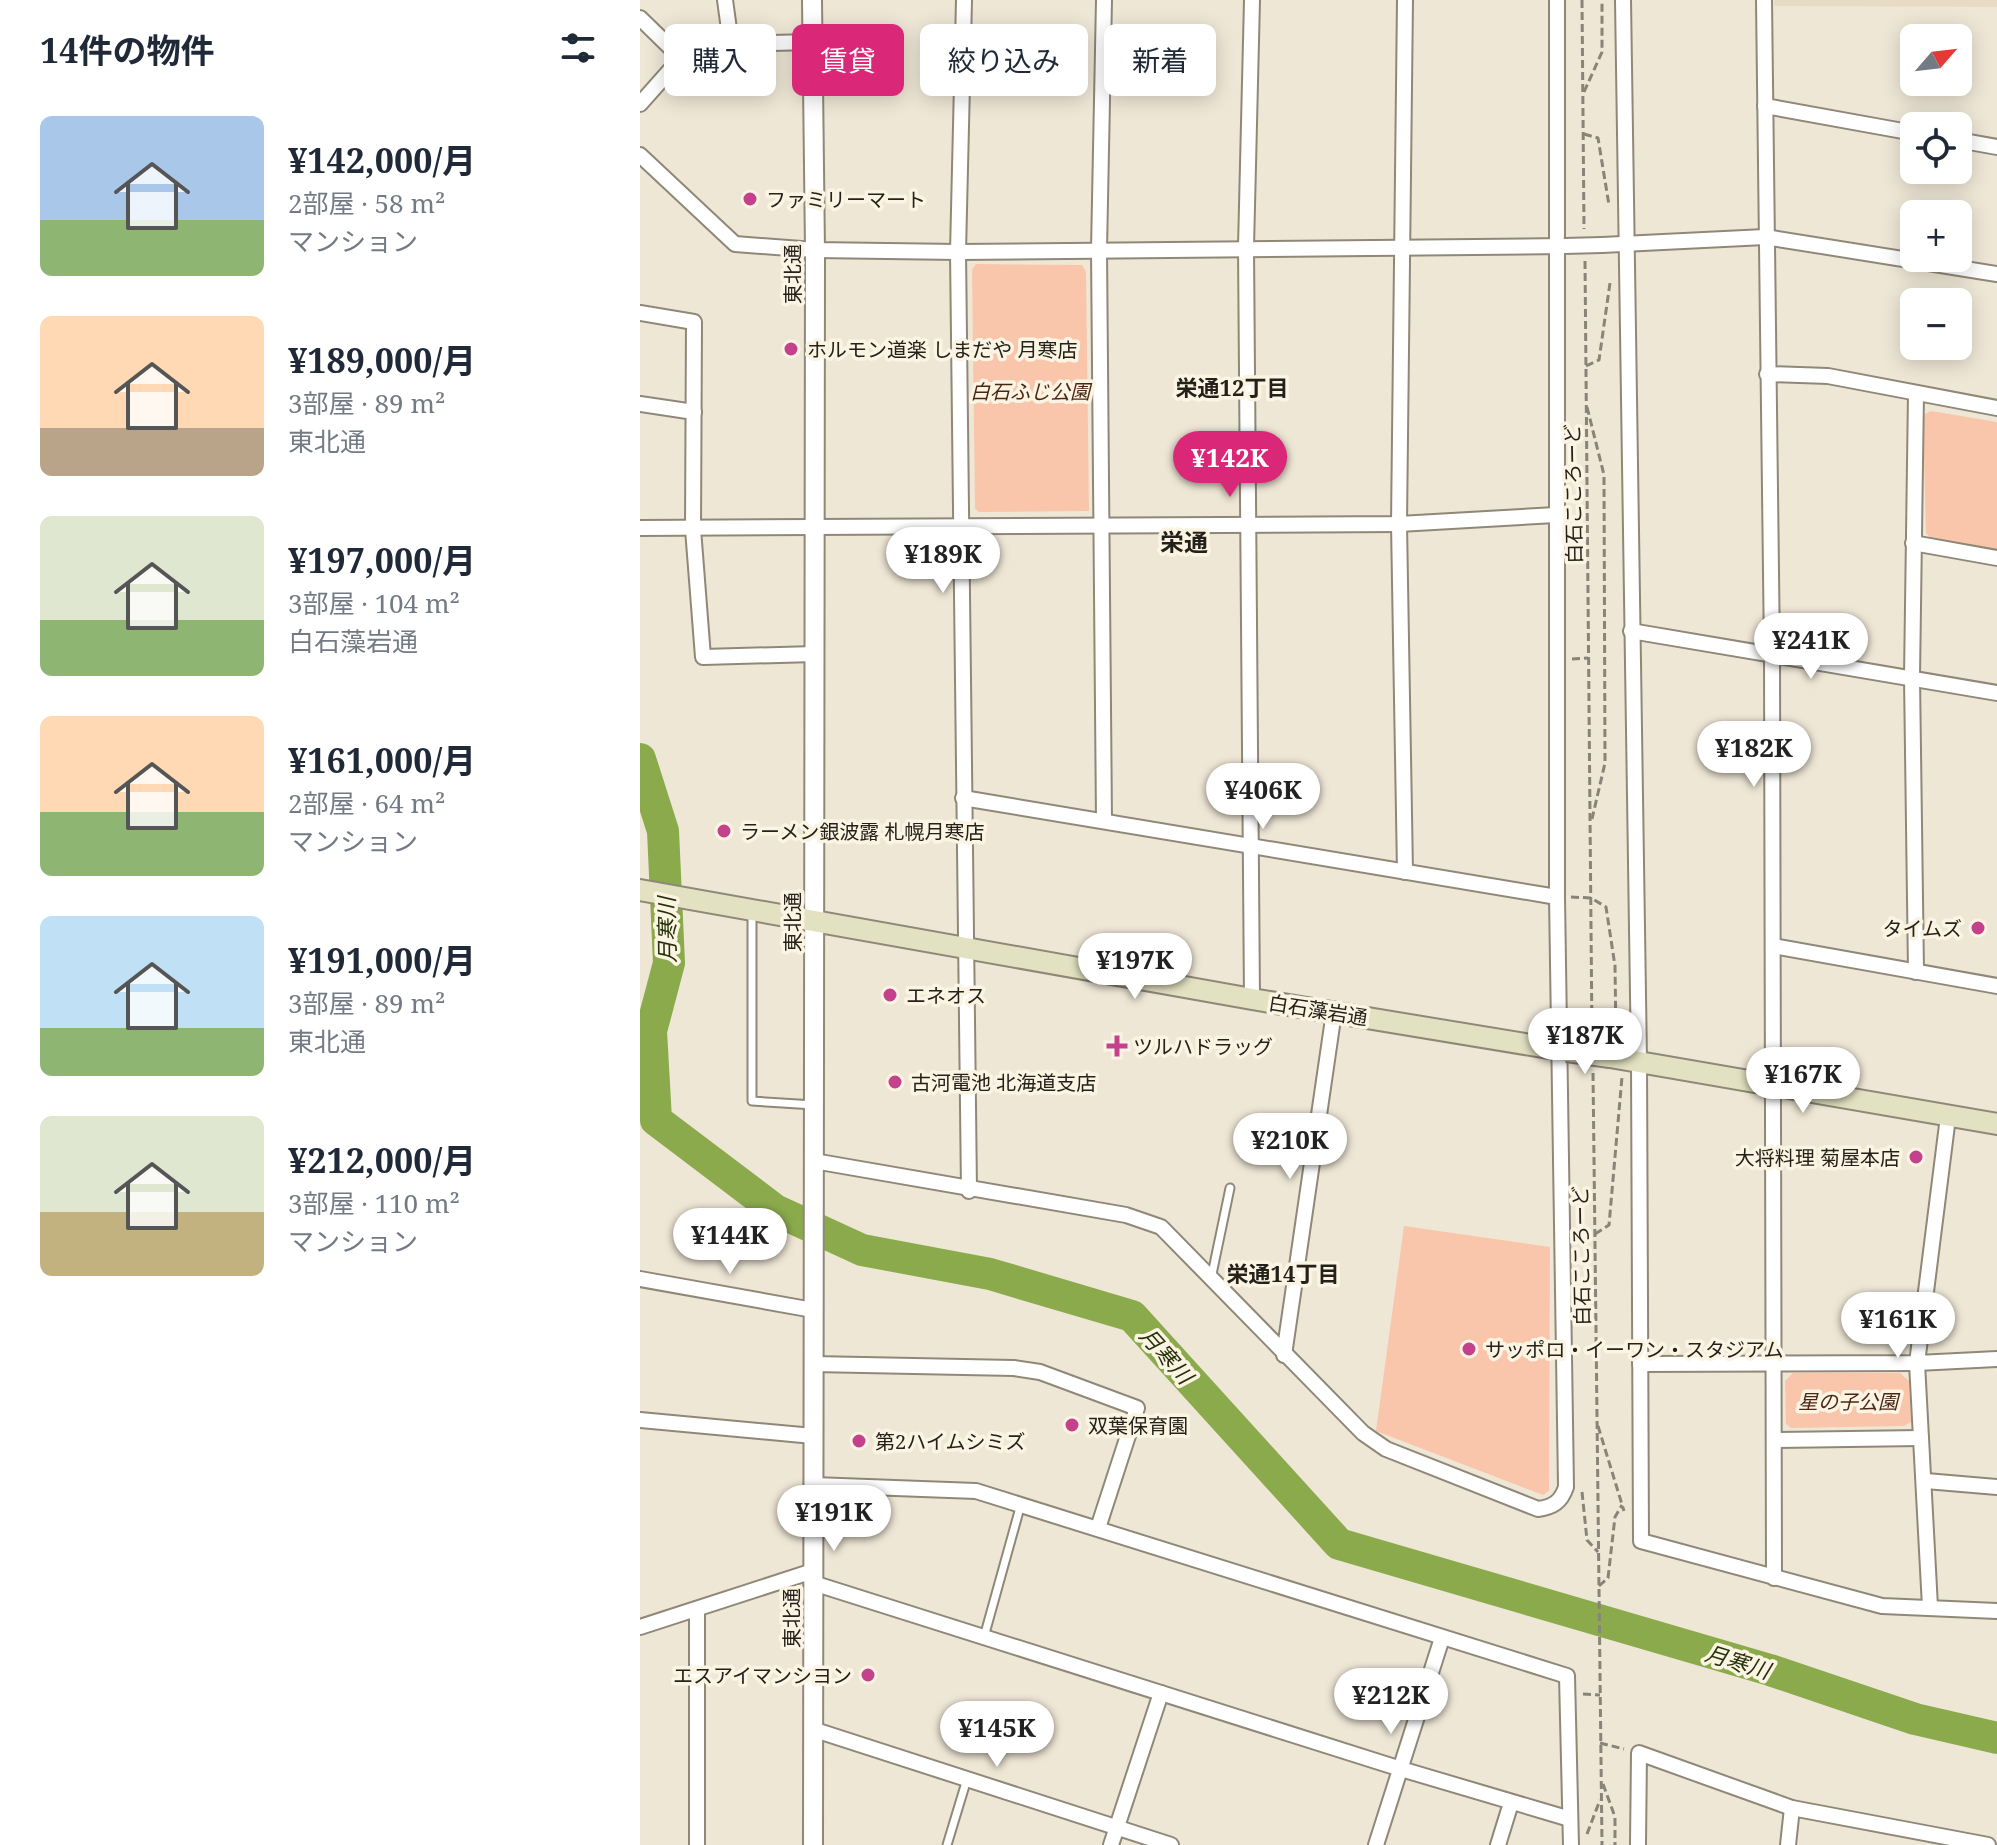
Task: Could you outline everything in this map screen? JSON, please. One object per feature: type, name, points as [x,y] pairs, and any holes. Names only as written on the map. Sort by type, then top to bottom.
[{"type":"main road","name":"白石藻岩通","points":[[640,890],[1252,999],[1997,1124]]},
{"type":"street","points":[[725,0],[728,24]]},
{"type":"street","name":"東北通","points":[[811,24],[812,0]]},
{"type":"street","points":[[964,0],[958,252],[969,1191]]},
{"type":"street","points":[[1104,0],[1099,250],[1104,821]]},
{"type":"street","points":[[1252,0],[1246,247],[1252,999]]},
{"type":"street","points":[[1405,0],[1399,246],[1399,524],[1405,872]]},
{"type":"street","points":[[814,1161],[969,1191],[1126,1215],[1161,1227],[1363,1433],[1386,1449],[1538,1509],[1550,1508],[1562,1499],[1566,1487],[1564,1050],[1557,897],[1556,515],[1560,246],[1557,0]]},
{"type":"street","points":[[1623,0],[1615,244],[1631,631],[1616,1060],[1640,1364],[1641,1541],[1882,1606],[1997,1611]]},
{"type":"street","points":[[1764,0],[1772,653],[1774,1578]]},
{"type":"street","points":[[640,18],[664,41]]},
{"type":"street","points":[[640,104],[664,77]]},
{"type":"street","name":"東北通","points":[[812,96],[815,250],[813,1845]]},
{"type":"street","points":[[1765,106],[1900,130]]},
{"type":"street","points":[[1972,143],[1997,147]]},
{"type":"street","points":[[640,155],[735,244],[815,250],[958,252],[1560,246],[1765,237],[1997,274]]},
{"type":"street","points":[[640,313],[694,322],[693,529],[703,657],[815,654]]},
{"type":"street","points":[[1767,374],[1828,376],[1997,408]]},
{"type":"street","points":[[1916,393],[1912,677],[1916,972]]},
{"type":"street","points":[[640,404],[694,412]]},
{"type":"street","points":[[640,528],[1250,522],[1399,524],[1556,515]]},
{"type":"street","points":[[1913,543],[1997,558]]},
{"type":"street","points":[[1631,631],[1997,693]]},
{"type":"street","points":[[963,798],[1557,897]]},
{"type":"street","points":[[1773,946],[1997,986]]},
{"type":"street","points":[[1284,1355],[1334,1012]]},
{"type":"street","points":[[1930,1607],[1926,1481],[1917,1363],[1948,1117]]},
{"type":"street","points":[[640,1279],[813,1310]]},
{"type":"street","points":[[1640,1364],[1917,1363],[1997,1359]]},
{"type":"street","points":[[813,1364],[1014,1368],[1040,1372],[1137,1408],[1098,1528]]},
{"type":"street","points":[[640,1420],[813,1436]]},
{"type":"street","points":[[1776,1440],[1921,1438]]},
{"type":"street","points":[[1926,1481],[1997,1487]]},
{"type":"street","points":[[814,1485],[976,1491],[1567,1676],[1571,1845]]},
{"type":"street","points":[[640,1627],[813,1577],[984,1637],[1570,1819]]},
{"type":"street","points":[[697,1609],[697,1845]]},
{"type":"street","points":[[1376,1845],[1442,1638]]},
{"type":"street","points":[[1111,1845],[1161,1693]]},
{"type":"street","points":[[812,1729],[1171,1845]]},
{"type":"street","points":[[1638,1845],[1639,1753],[1792,1808],[1952,1842],[1988,1845]]},
{"type":"street","points":[[1498,1845],[1511,1803]]},
{"type":"street","points":[[1788,1845],[1792,1808]]},
{"type":"lane","points":[[752,910],[752,1101],[814,1105]]},
{"type":"lane","points":[[1211,1279],[1230,1188]]},
{"type":"lane","points":[[984,1637],[1021,1504]]},
{"type":"lane","points":[[947,1845],[967,1779]]},
{"type":"path","points":[[1582,0],[1583,96],[1602,52],[1602,0]]},
{"type":"path","points":[[1584,134],[1598,138],[1610,214]]},
{"type":"path","points":[[1586,366],[1599,360],[1615,244]]},
{"type":"path","name":"白石こころーど","points":[[1590,827],[1605,763],[1604,475],[1586,400],[1590,827],[1591,898],[1592,1038]]},
{"type":"path","points":[[1591,898],[1606,907],[1615,966],[1616,1060],[1609,1225],[1595,1234]]},
{"type":"path","name":"白石こころーど","points":[[1602,1845],[1595,1234],[1616,1060]]},
{"type":"path","points":[[1597,1423],[1630,1533],[1641,1534]]},
{"type":"path","points":[[1599,1588],[1608,1578],[1615,1517],[1622,1505]]},
{"type":"path","points":[[1600,1743],[1639,1753]]},
{"type":"path","name":"白石こころーど","points":[[1601,1781],[1612,1803],[1615,1845]]},
{"type":"path","points":[[1583,1845],[1601,1796]]},
{"type":"shaded area","points":[[1774,0],[1997,0],[1997,7],[1774,6]]},
{"type":"green space","name":"白石ふじ公園","points":[[976,264],[1082,265],[1086,272],[1089,511],[979,512],[975,509],[972,270]]},
{"type":"green space","points":[[1931,411],[1997,422],[1997,550],[1932,540],[1926,533],[1923,415]]},
{"type":"green space","name":"サッポロ・イーワン・スタジアム","points":[[1404,1226],[1550,1247],[1549,1491],[1543,1495],[1376,1431]]},
{"type":"green space","name":"星の子公園","points":[[1793,1373],[1900,1373],[1909,1381],[1911,1422],[1904,1426],[1791,1428],[1786,1424],[1785,1381]]},
{"type":"waterway","name":"月寒川","points":[[640,759],[663,831],[669,963],[651,1031],[656,1120],[775,1210],[862,1250],[990,1274],[1132,1316],[1339,1544],[1770,1670],[1915,1719],[1997,1738]]},
{"type":"place","name":"ファミリーマート","points":[[750,199]]},
{"type":"place","name":"ホルモン道楽 しまだや 月寒店","points":[[791,349]]},
{"type":"place","name":"ラーメン銀波露 札幌月寒店","points":[[724,831]]},
{"type":"place","name":"タイムズ","points":[[1978,928]]},
{"type":"place","name":"エネオス","points":[[890,995]]},
{"type":"place","name":"ツルハドラッグ","points":[[1117,1046]]},
{"type":"place","name":"古河電池 北海道支店","points":[[895,1082]]},
{"type":"place","name":"大将料理 菊屋本店","points":[[1916,1157]]},
{"type":"place","name":"サッポロ・イーワン・スタジアム","points":[[1469,1349]]},
{"type":"place","name":"双葉保育園","points":[[1072,1425]]},
{"type":"place","name":"第2ハイムシミズ","points":[[859,1441]]},
{"type":"place","name":"エスアイマンシヨン","points":[[868,1675]]},
{"type":"district","name":"栄通12丁目","points":[[1232,387]]},
{"type":"district","name":"栄通","points":[[1184,541]]},
{"type":"district","name":"栄通14丁目","points":[[1283,1273]]}]
